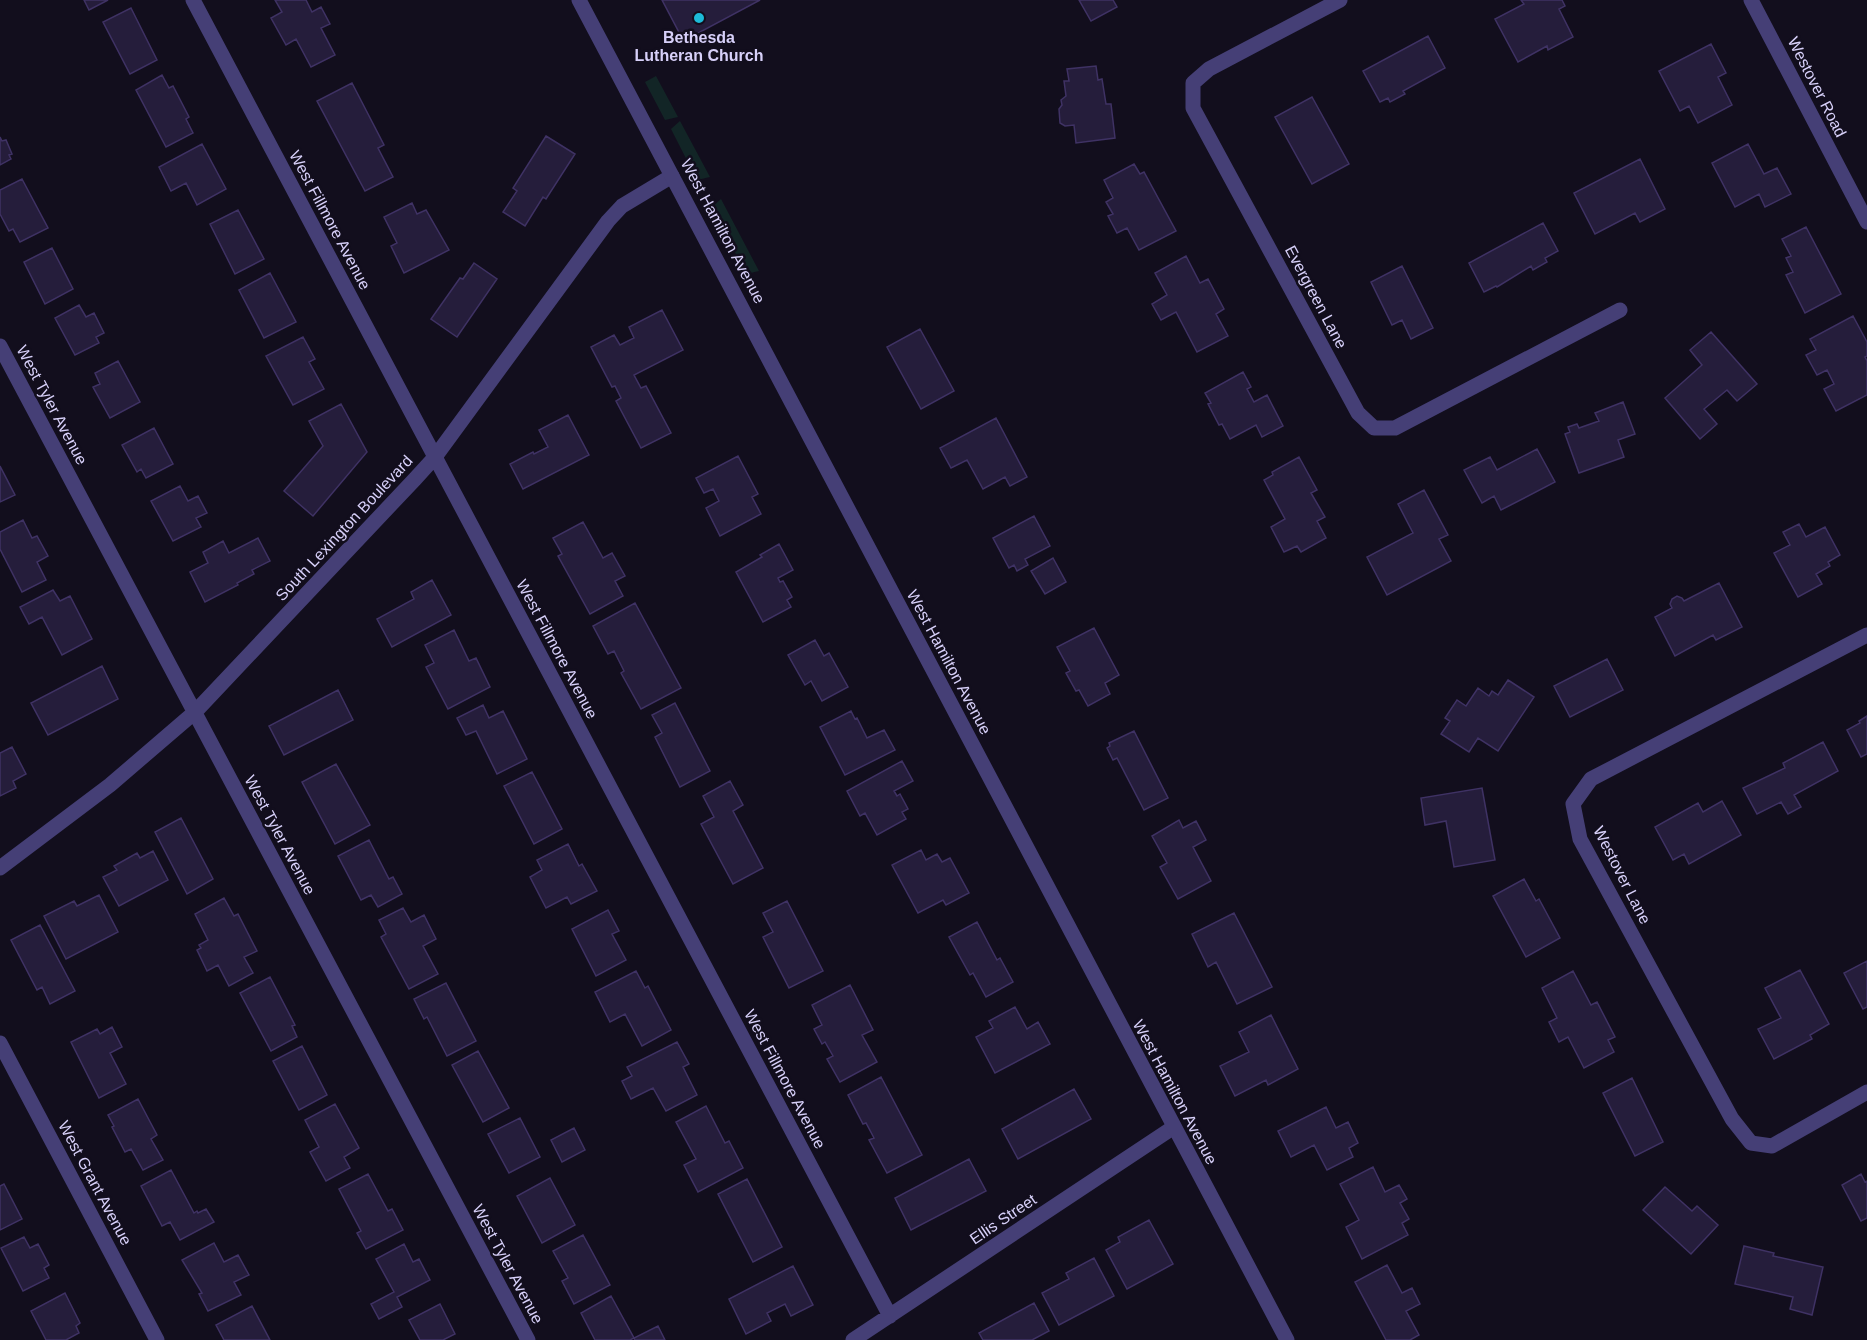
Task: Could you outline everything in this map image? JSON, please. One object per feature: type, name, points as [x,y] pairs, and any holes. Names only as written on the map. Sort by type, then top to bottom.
[{"type":"street","name":"West Fillmore Avenue","points":[[193,0],[890,1316]]},
{"type":"street","name":"West Hamilton Avenue","points":[[579,0],[1287,1340]]},
{"type":"street","name":"Evergreen Lane","points":[[1340,0],[1209,69],[1193,83],[1193,108],[1358,413],[1374,428],[1395,428],[1620,310]]},
{"type":"street","name":"Westover Road","points":[[1752,0],[1867,222]]},
{"type":"street","name":"South Lexington Boulevard","points":[[0,868],[110,785],[195,712],[435,457],[608,221],[622,206],[672,176]]},
{"type":"street","name":"West Tyler Avenue","points":[[0,346],[528,1340]]},
{"type":"street","name":"Westover Lane","points":[[1867,635],[1591,779],[1573,804],[1580,839],[1732,1119],[1751,1143],[1772,1146],[1867,1092]]},
{"type":"street","name":"West Grant Avenue","points":[[0,1044],[157,1340]]},
{"type":"street","name":"Ellis Street","points":[[853,1340],[1174,1127]]},
{"type":"green space","points":[[656,76],[678,117],[665,120],[645,82]]},
{"type":"green space","points":[[680,121],[710,177],[697,180],[671,129]]},
{"type":"green space","points":[[721,199],[759,271],[746,274],[712,207]]},
{"type":"building","points":[[84,0],[108,0],[89,10]]},
{"type":"building","points":[[275,0],[306,0],[312,12],[321,7],[330,24],[321,28],[335,55],[311,67],[296,39],[286,45],[271,18],[282,12]]},
{"type":"building","name":"Bethesda Lutheran Church","points":[[662,0],[760,0],[689,38],[681,36]]},
{"type":"building","points":[[1079,0],[1113,0],[1117,7],[1091,21]]},
{"type":"building","points":[[1521,0],[1562,0],[1565,6],[1559,9],[1573,37],[1548,50],[1547,46],[1518,62],[1495,19],[1524,4]]},
{"type":"building","points":[[131,8],[157,60],[130,74],[103,22]]},
{"type":"building","points":[[1428,36],[1445,68],[1403,91],[1405,94],[1390,102],[1388,98],[1380,102],[1363,71]]},
{"type":"building","points":[[1711,44],[1726,73],[1718,77],[1732,105],[1698,123],[1689,106],[1680,111],[1659,71]]},
{"type":"building","points":[[1096,66],[1098,80],[1102,79],[1106,104],[1111,104],[1115,138],[1076,143],[1074,125],[1065,126],[1060,123],[1061,100],[1066,96],[1064,81],[1069,81],[1067,69]]},
{"type":"building","points":[[162,75],[169,88],[173,86],[189,117],[186,119],[193,133],[166,147],[136,90]]},
{"type":"building","points":[[352,83],[384,145],[378,148],[393,177],[365,191],[317,101]]},
{"type":"building","points":[[1312,97],[1349,164],[1312,184],[1275,117]]},
{"type":"building","points":[[546,136],[575,154],[546,199],[543,197],[525,226],[503,212],[517,191],[513,188]]},
{"type":"building","points":[[0,137],[2,141],[6,140],[12,154],[9,155],[11,159],[0,165]]},
{"type":"building","points":[[202,144],[226,189],[197,205],[186,183],[171,191],[159,167]]},
{"type":"building","points":[[1748,144],[1764,174],[1777,168],[1791,194],[1765,207],[1759,194],[1735,207],[1712,163]]},
{"type":"building","points":[[1640,159],[1665,209],[1640,222],[1635,213],[1595,234],[1574,193]]},
{"type":"building","points":[[1134,164],[1140,174],[1144,172],[1176,231],[1139,250],[1127,228],[1117,233],[1108,216],[1113,214],[1106,202],[1113,198],[1104,180]]},
{"type":"building","points":[[22,179],[48,228],[20,242],[13,229],[9,231],[0,214],[0,190]]},
{"type":"building","points":[[412,203],[417,214],[426,210],[449,250],[404,273],[391,246],[397,243],[384,217]]},
{"type":"building","points":[[238,210],[264,259],[235,274],[210,224]]},
{"type":"building","points":[[1543,223],[1558,251],[1545,258],[1547,262],[1533,270],[1531,266],[1497,287],[1484,292],[1469,263]]},
{"type":"building","points":[[1806,227],[1841,294],[1805,313],[1786,275],[1793,272],[1786,258],[1791,256],[1782,239]]},
{"type":"building","points":[[52,248],[73,289],[45,304],[24,262]]},
{"type":"building","points":[[1186,256],[1200,283],[1208,279],[1224,309],[1216,314],[1228,336],[1197,352],[1176,312],[1161,320],[1152,304],[1167,295],[1155,273]]},
{"type":"building","points":[[474,263],[497,279],[457,337],[431,319],[460,278],[463,279]]},
{"type":"building","points":[[1402,266],[1433,328],[1411,339],[1402,320],[1392,325],[1371,282]]},
{"type":"building","points":[[270,273],[296,322],[264,338],[239,290]]},
{"type":"building","points":[[79,305],[86,317],[94,313],[104,333],[96,337],[99,343],[75,355],[55,318]]},
{"type":"building","points":[[662,310],[683,350],[634,375],[641,388],[646,386],[671,433],[641,448],[616,401],[621,398],[615,386],[612,387],[591,347],[614,335],[620,345],[634,338],[629,327]]},
{"type":"building","points":[[1853,316],[1867,342],[1867,356],[1865,357],[1867,395],[1836,411],[1824,389],[1834,384],[1827,370],[1817,375],[1806,355],[1816,350],[1810,339]]},
{"type":"building","points":[[920,329],[954,391],[921,409],[887,347]]},
{"type":"building","points":[[1711,332],[1757,384],[1737,401],[1727,390],[1704,409],[1717,424],[1700,439],[1665,398],[1702,365],[1690,350]]},
{"type":"building","points":[[303,337],[315,359],[309,362],[324,389],[293,405],[266,356]]},
{"type":"building","points":[[118,361],[140,402],[110,418],[93,387],[100,384],[95,373]]},
{"type":"building","points":[[1243,372],[1251,387],[1247,389],[1254,402],[1267,395],[1283,426],[1262,437],[1256,425],[1230,439],[1222,424],[1219,425],[1205,393]]},
{"type":"building","points":[[1623,402],[1635,434],[1618,440],[1624,457],[1579,473],[1565,434],[1570,432],[1568,427],[1577,424],[1579,428],[1599,421],[1595,413]]},
{"type":"building","points":[[341,404],[367,452],[313,516],[284,491],[323,446],[309,421]]},
{"type":"building","points":[[568,415],[589,455],[523,489],[510,464],[548,447],[539,430]]},
{"type":"building","points":[[996,418],[1027,477],[1010,486],[1005,477],[983,489],[967,460],[951,468],[940,448]]},
{"type":"building","points":[[154,428],[173,464],[146,478],[141,469],[137,472],[122,445]]},
{"type":"building","points":[[1537,449],[1555,482],[1501,510],[1494,496],[1482,503],[1464,470],[1490,457],[1497,470]]},
{"type":"building","points":[[738,456],[758,494],[752,497],[761,514],[720,536],[706,508],[719,501],[713,489],[704,493],[696,478]]},
{"type":"building","points":[[1299,457],[1317,490],[1311,493],[1325,517],[1317,521],[1326,538],[1301,552],[1297,546],[1284,552],[1271,527],[1285,519],[1264,480],[1273,475],[1272,472]]},
{"type":"building","points":[[0,466],[15,495],[0,502]]},
{"type":"building","points":[[180,486],[188,501],[198,496],[207,513],[196,518],[201,527],[173,541],[151,501]]},
{"type":"building","points":[[1424,490],[1448,535],[1439,539],[1451,561],[1387,595],[1367,557],[1413,533],[1398,504]]},
{"type":"building","points":[[1034,516],[1050,546],[1025,559],[1028,565],[1017,571],[1014,565],[1009,568],[993,538]]},
{"type":"building","points":[[23,520],[32,538],[37,536],[48,556],[37,562],[46,580],[22,592],[0,549],[0,532]]},
{"type":"building","points":[[583,522],[603,558],[612,553],[625,576],[615,581],[623,596],[590,614],[558,556],[562,554],[553,538]]},
{"type":"building","points":[[1799,524],[1806,537],[1825,527],[1840,555],[1828,562],[1830,566],[1816,574],[1822,584],[1798,597],[1774,553],[1790,545],[1783,532]]},
{"type":"building","points":[[258,538],[270,561],[252,570],[254,574],[237,583],[238,585],[205,602],[190,572],[208,563],[203,552],[223,541],[229,553]]},
{"type":"building","points":[[779,544],[793,570],[778,578],[780,582],[783,581],[792,597],[787,600],[791,607],[763,622],[736,572]]},
{"type":"building","points":[[1053,558],[1066,582],[1045,594],[1031,571]]},
{"type":"building","points":[[432,580],[451,615],[392,647],[377,619],[414,599],[411,592]]},
{"type":"building","points":[[1719,583],[1742,627],[1716,640],[1713,635],[1675,656],[1655,617],[1672,608],[1670,604],[1672,599],[1677,596],[1684,601]]},
{"type":"building","points":[[53,590],[60,601],[70,596],[92,639],[62,655],[42,617],[29,624],[20,607]]},
{"type":"building","points":[[635,603],[681,688],[641,709],[621,673],[624,671],[614,651],[608,654],[593,626]]},
{"type":"building","points":[[1094,628],[1119,675],[1105,683],[1110,694],[1088,706],[1066,673],[1070,671],[1057,647]]},
{"type":"building","points":[[454,630],[469,661],[476,658],[490,687],[448,709],[426,667],[434,663],[425,645]]},
{"type":"building","points":[[815,640],[824,656],[829,653],[848,687],[822,701],[811,681],[805,685],[788,655]]},
{"type":"building","points":[[1607,659],[1623,690],[1570,717],[1554,686]]},
{"type":"building","points":[[102,666],[118,699],[48,735],[31,703]]},
{"type":"building","points":[[1508,680],[1534,697],[1498,751],[1478,738],[1469,752],[1441,734],[1450,721],[1445,718],[1457,700],[1466,706],[1478,688],[1489,696],[1492,691],[1498,695]]},
{"type":"building","points":[[338,690],[353,720],[284,755],[269,726]]},
{"type":"building","points":[[675,703],[710,771],[680,787],[655,737],[662,733],[652,715]]},
{"type":"building","points":[[483,705],[489,718],[503,711],[527,759],[497,774],[476,731],[466,735],[457,718]]},
{"type":"building","points":[[851,711],[867,738],[884,730],[895,750],[845,775],[820,727]]},
{"type":"building","points":[[1867,716],[1867,754],[1861,757],[1847,730]]},
{"type":"building","points":[[1134,731],[1168,798],[1144,810],[1117,758],[1113,760],[1107,748],[1110,746],[1109,743]]},
{"type":"building","points":[[1823,742],[1838,771],[1794,795],[1801,807],[1788,814],[1781,802],[1757,814],[1743,788],[1785,768],[1783,763]]},
{"type":"building","points":[[12,747],[26,774],[13,781],[16,788],[0,796],[0,753]]},
{"type":"building","points":[[902,761],[913,781],[894,791],[897,796],[900,794],[908,809],[902,812],[906,819],[877,835],[865,813],[860,816],[847,791]]},
{"type":"building","points":[[336,764],[370,825],[335,844],[302,782]]},
{"type":"building","points":[[532,772],[562,829],[534,844],[504,786]]},
{"type":"building","points":[[730,781],[743,805],[733,811],[763,868],[733,884],[701,824],[714,817],[703,796]]},
{"type":"building","points":[[1482,788],[1495,860],[1454,867],[1446,821],[1425,825],[1421,798]]},
{"type":"building","points":[[1722,801],[1741,835],[1689,864],[1684,854],[1673,860],[1655,827],[1698,803],[1703,812]]},
{"type":"building","points":[[181,818],[213,879],[187,894],[155,832]]},
{"type":"building","points":[[1179,820],[1183,828],[1196,821],[1206,840],[1193,847],[1211,881],[1178,899],[1160,867],[1167,863],[1152,836]]},
{"type":"building","points":[[369,840],[389,879],[393,877],[402,894],[378,907],[371,895],[361,900],[338,856]]},
{"type":"building","points":[[568,844],[579,866],[582,864],[597,891],[571,904],[567,897],[546,908],[530,877],[542,870],[537,860]]},
{"type":"building","points":[[921,850],[926,860],[937,854],[942,862],[950,858],[969,893],[946,905],[943,900],[918,913],[892,865]]},
{"type":"building","points":[[153,851],[168,880],[119,906],[103,877],[117,870],[114,866],[137,853],[140,858]]},
{"type":"building","points":[[1524,879],[1536,901],[1539,899],[1560,938],[1526,957],[1493,896]]},
{"type":"building","points":[[99,895],[118,932],[66,959],[44,916],[74,901],[77,906]]},
{"type":"building","points":[[224,898],[234,916],[238,914],[257,951],[244,957],[253,973],[229,986],[218,965],[207,971],[197,950],[201,948],[199,945],[208,940],[195,914]]},
{"type":"building","points":[[787,901],[823,971],[789,988],[763,937],[773,932],[763,913]]},
{"type":"building","points":[[403,908],[411,922],[424,915],[436,939],[423,946],[438,974],[409,989],[381,937],[386,934],[379,920]]},
{"type":"building","points":[[608,910],[619,931],[612,934],[626,960],[596,976],[572,929]]},
{"type":"building","points":[[1234,913],[1272,987],[1237,1004],[1216,962],[1208,967],[1192,934]]},
{"type":"building","points":[[977,922],[997,960],[1000,958],[1013,982],[986,997],[973,973],[970,975],[949,937]]},
{"type":"building","points":[[40,925],[75,991],[50,1004],[42,987],[37,990],[11,940]]},
{"type":"building","points":[[1867,961],[1867,1007],[1863,1009],[1844,973]]},
{"type":"building","points":[[1800,970],[1829,1024],[1810,1035],[1812,1039],[1774,1059],[1758,1029],[1781,1018],[1765,988]]},
{"type":"building","points":[[636,971],[645,988],[648,986],[671,1030],[642,1046],[625,1014],[610,1022],[595,992]]},
{"type":"building","points":[[1573,971],[1591,1005],[1597,1002],[1615,1037],[1608,1040],[1614,1052],[1584,1068],[1568,1037],[1559,1042],[1549,1022],[1557,1018],[1542,988]]},
{"type":"building","points":[[270,977],[295,1025],[292,1026],[297,1037],[271,1051],[240,993]]},
{"type":"building","points":[[446,983],[476,1041],[447,1056],[427,1017],[424,1019],[414,999]]},
{"type":"building","points":[[850,985],[873,1030],[862,1035],[877,1062],[840,1082],[827,1059],[833,1056],[825,1042],[822,1044],[814,1029],[822,1025],[812,1005]]},
{"type":"building","points":[[1015,1007],[1027,1029],[1038,1022],[1050,1044],[995,1073],[976,1037],[993,1028],[989,1021]]},
{"type":"building","points":[[1271,1015],[1298,1069],[1268,1085],[1266,1080],[1235,1096],[1220,1066],[1249,1052],[1239,1032]]},
{"type":"building","points":[[112,1027],[122,1047],[110,1053],[126,1084],[99,1098],[71,1042],[97,1029],[100,1034]]},
{"type":"building","points":[[677,1042],[689,1064],[683,1067],[697,1095],[666,1111],[653,1088],[631,1099],[622,1081],[632,1076],[627,1067]]},
{"type":"building","points":[[302,1046],[327,1095],[299,1110],[273,1061]]},
{"type":"building","points":[[478,1051],[509,1108],[483,1122],[452,1065]]},
{"type":"building","points":[[881,1077],[922,1155],[887,1173],[869,1140],[874,1138],[866,1123],[863,1124],[848,1095]]},
{"type":"building","points":[[1632,1078],[1663,1142],[1635,1156],[1603,1093]]},
{"type":"building","points":[[1074,1089],[1091,1119],[1018,1159],[1002,1129]]},
{"type":"building","points":[[138,1099],[157,1135],[151,1139],[163,1160],[143,1170],[131,1149],[125,1152],[108,1115]]},
{"type":"building","points":[[335,1104],[359,1148],[344,1157],[350,1168],[326,1181],[310,1152],[319,1147],[305,1120]]},
{"type":"building","points":[[706,1106],[725,1143],[729,1141],[743,1168],[698,1192],[684,1165],[696,1159],[676,1122]]},
{"type":"building","points":[[1326,1107],[1336,1128],[1348,1122],[1358,1143],[1349,1148],[1353,1157],[1327,1170],[1314,1145],[1291,1157],[1278,1131]]},
{"type":"building","points":[[520,1118],[540,1157],[509,1173],[488,1134]]},
{"type":"building","points":[[574,1128],[585,1150],[562,1162],[551,1140]]},
{"type":"building","points":[[969,1159],[986,1191],[911,1230],[895,1198]]},
{"type":"building","points":[[1373,1167],[1385,1192],[1399,1185],[1407,1199],[1400,1203],[1409,1219],[1402,1223],[1408,1235],[1362,1259],[1346,1227],[1359,1220],[1340,1184]]},
{"type":"building","points":[[171,1170],[194,1213],[206,1209],[214,1222],[180,1240],[170,1222],[162,1226],[141,1186]]},
{"type":"building","points":[[368,1174],[388,1211],[392,1209],[403,1230],[366,1249],[357,1233],[361,1231],[339,1189]]},
{"type":"building","points":[[1861,1174],[1865,1182],[1867,1181],[1867,1218],[1861,1221],[1842,1185]]},
{"type":"building","points":[[550,1178],[575,1225],[542,1243],[517,1196]]},
{"type":"building","points":[[747,1179],[782,1247],[753,1262],[718,1194]]},
{"type":"building","points":[[4,1184],[22,1219],[0,1230],[0,1186]]},
{"type":"building","points":[[1665,1187],[1692,1211],[1697,1206],[1718,1225],[1691,1254],[1643,1210]]},
{"type":"building","points":[[1149,1220],[1173,1264],[1127,1289],[1106,1250],[1120,1242],[1118,1237]]},
{"type":"building","points":[[583,1235],[610,1285],[574,1304],[562,1281],[568,1278],[553,1251]]},
{"type":"building","points":[[24,1237],[30,1248],[38,1244],[49,1265],[44,1268],[49,1278],[23,1291],[1,1248]]},
{"type":"building","points":[[214,1243],[224,1262],[238,1255],[249,1275],[234,1282],[241,1295],[208,1311],[199,1294],[202,1293],[182,1260]]},
{"type":"building","points":[[404,1244],[413,1262],[419,1259],[430,1280],[397,1297],[402,1307],[379,1319],[371,1304],[394,1292],[376,1259]]},
{"type":"building","points":[[1744,1246],[1774,1253],[1773,1256],[1823,1267],[1812,1315],[1790,1309],[1793,1297],[1735,1284]]},
{"type":"building","points":[[1094,1258],[1114,1296],[1059,1325],[1042,1293],[1069,1279],[1066,1273]]},
{"type":"building","points":[[1387,1265],[1402,1293],[1412,1288],[1420,1304],[1406,1311],[1419,1335],[1410,1340],[1386,1340],[1355,1282]]},
{"type":"building","points":[[793,1266],[813,1305],[791,1316],[785,1304],[767,1313],[771,1321],[746,1334],[729,1299]]},
{"type":"building","points":[[65,1293],[80,1323],[76,1326],[79,1333],[66,1340],[46,1340],[31,1311]]},
{"type":"building","points":[[611,1296],[634,1338],[630,1340],[595,1340],[581,1313]]},
{"type":"building","points":[[1034,1303],[1049,1331],[1032,1340],[983,1340],[979,1333]]},
{"type":"building","points":[[440,1304],[455,1334],[443,1340],[420,1340],[409,1320]]},
{"type":"building","points":[[252,1306],[270,1340],[224,1340],[216,1325]]},
{"type":"building","points":[[658,1326],[665,1340],[635,1340],[634,1338]]},
{"type":"place","name":"Bethesda Lutheran Church","points":[[699,18]]}]
